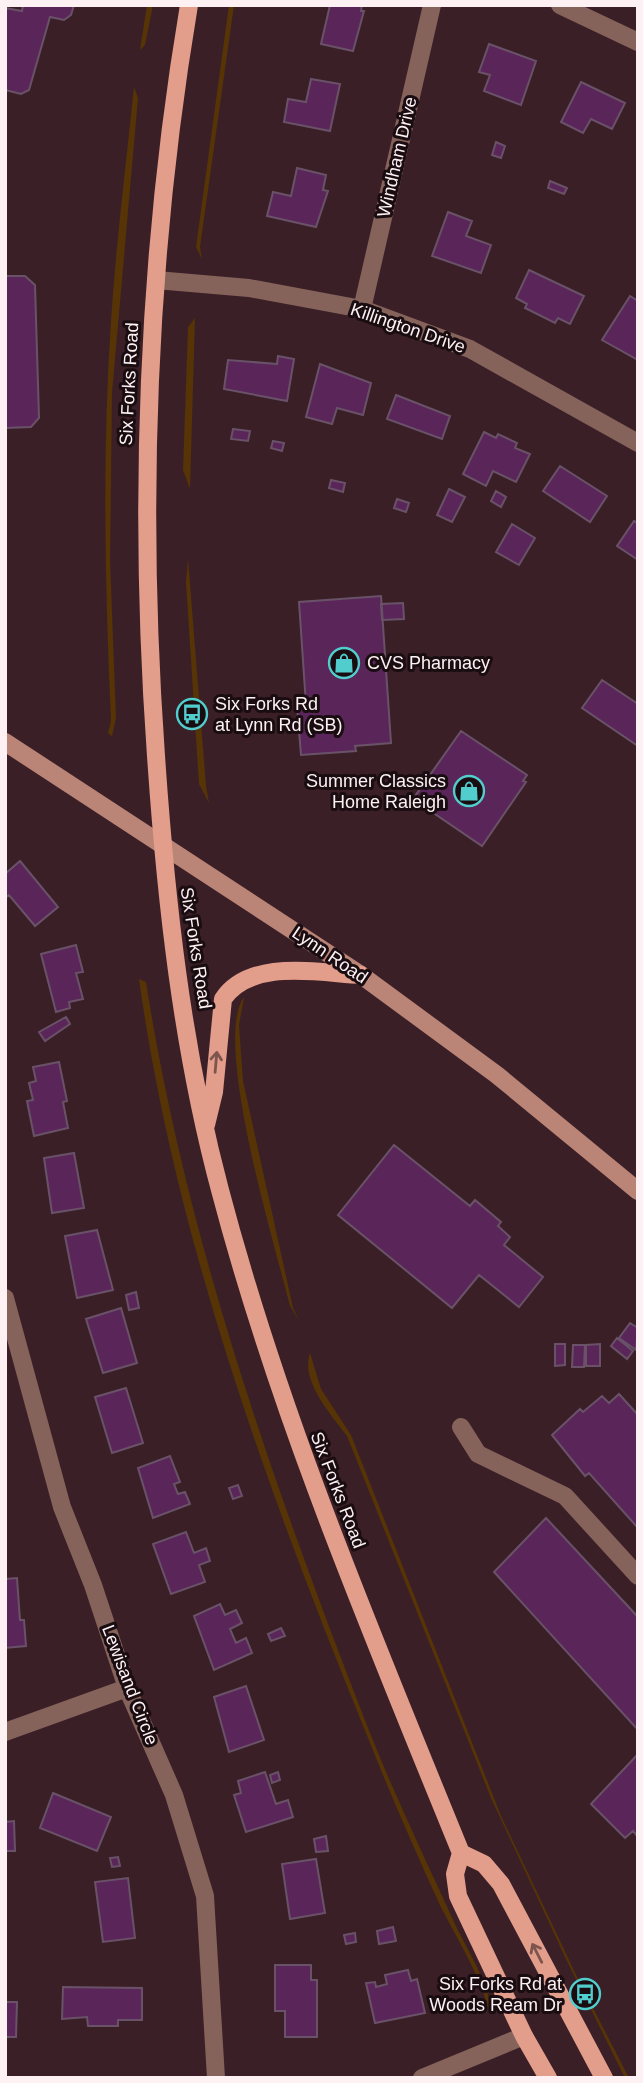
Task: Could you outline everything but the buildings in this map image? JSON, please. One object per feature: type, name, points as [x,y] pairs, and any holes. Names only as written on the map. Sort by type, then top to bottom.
[{"type":"main road","name":"Six Forks Road","points":[[189,5],[178,70],[156,280],[147,403],[145,522],[149,662],[160,842],[170,927],[205,1129],[257,1323],[294,1434],[461,1853],[455,1874],[458,1896],[524,2036],[548,2078]]},
{"type":"main road","name":"Lynn Road","points":[[5,742],[361,975],[497,1075],[638,1191]]},
{"type":"main road","points":[[205,1129],[214,1092],[223,999],[231,988],[254,976],[284,972],[361,975]]},
{"type":"main road","points":[[461,1853],[484,1864],[501,1884],[604,2078]]},
{"type":"street","name":"Windham Drive","points":[[362,309],[432,5]]},
{"type":"street","points":[[560,5],[638,42]]},
{"type":"street","name":"Killington Drive","points":[[156,280],[249,288],[362,309],[470,349],[638,443]]},
{"type":"street","name":"Lewisand Circle","points":[[5,1298],[62,1507],[93,1585],[127,1688],[174,1795],[205,1896],[216,2078]]},
{"type":"street","points":[[461,1427],[478,1454],[565,1496],[638,1576]]},
{"type":"street","points":[[5,1732],[127,1688]]},
{"type":"street","points":[[422,2078],[524,2036]]},
{"type":"shaded area","points":[[147,5],[153,5],[145,45],[140,50]]},
{"type":"shaded area","points":[[229,5],[234,5],[200,247],[202,259],[196,247]]},
{"type":"shaded area","points":[[134,87],[138,98],[112,393],[110,560],[116,718],[112,736],[108,733],[111,721],[106,571],[106,421],[113,292]]},
{"type":"shaded area","points":[[195,318],[190,489],[183,470],[188,327]]},
{"type":"shaded area","points":[[188,559],[209,803],[199,784],[186,582]]},
{"type":"shaded area","points":[[139,979],[146,982],[163,1077],[208,1265],[266,1450],[376,1748],[408,1823],[480,1974],[491,2007],[488,2008],[473,1968],[439,1903],[394,1800],[331,1646],[262,1460],[201,1269],[176,1173],[155,1076]]},
{"type":"shaded area","points":[[244,997],[239,1025],[243,1081],[293,1308],[299,1321],[290,1306],[272,1240],[241,1099],[236,1055],[236,1020]]},
{"type":"shaded area","points":[[310,1353],[321,1389],[351,1435],[501,1816],[577,1977],[629,2078],[625,2078],[566,1959],[491,1798],[347,1436],[313,1386],[308,1364]]},
{"type":"place","name":"CVS Pharmacy","points":[[344,663]]},
{"type":"place","name":"Six Forks Rd at Lynn Rd (SB)","points":[[192,714]]},
{"type":"place","name":"Summer Classics Home Raleigh","points":[[469,791]]},
{"type":"place","name":"Six Forks Rd at Woods Ream Dr","points":[[585,1994]]}]
